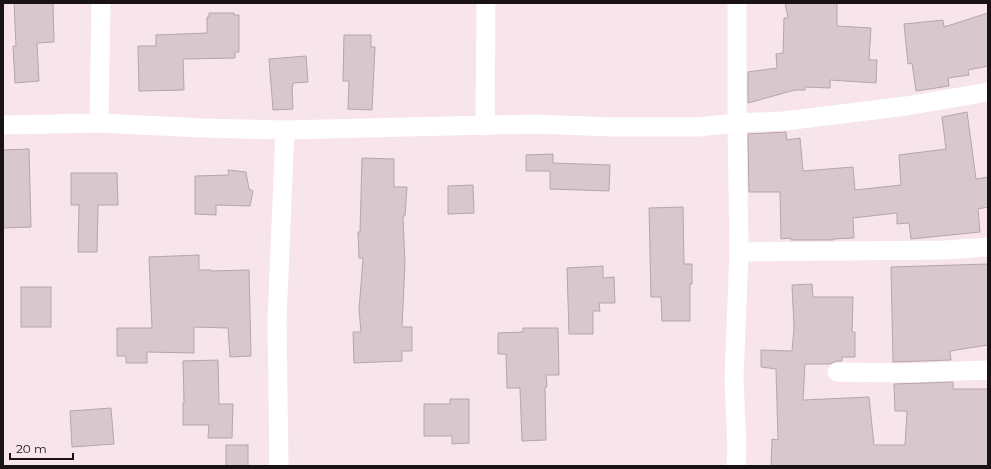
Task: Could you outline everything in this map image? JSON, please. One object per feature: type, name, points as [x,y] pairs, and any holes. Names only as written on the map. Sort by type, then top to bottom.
[{"type":"street","points":[[99,123],[101,3]]},
{"type":"street","points":[[485,126],[486,3]]},
{"type":"street","points":[[736,466],[737,428],[734,379],[739,252],[737,3]]},
{"type":"street","points":[[3,125],[99,123],[285,130],[535,124],[612,127],[698,127],[737,122],[784,121],[906,106],[988,92]]},
{"type":"street","points":[[279,466],[277,320],[285,130]]},
{"type":"street","points":[[739,252],[945,250],[988,247]]},
{"type":"street","points":[[837,372],[906,373],[988,370]]},
{"type":"building","points":[[14,3],[53,3],[54,42],[37,43],[39,81],[15,83],[13,46],[16,46]]},
{"type":"building","points":[[785,3],[837,3],[837,26],[871,28],[869,60],[877,60],[876,83],[830,80],[830,88],[805,87],[805,90],[795,90],[748,103],[748,72],[777,68],[776,54],[783,53],[784,18],[788,18]]},
{"type":"building","points":[[209,13],[234,13],[234,15],[239,15],[239,52],[235,52],[235,58],[183,59],[184,90],[139,91],[138,46],[156,46],[156,35],[207,33],[207,17],[209,17]]},
{"type":"building","points":[[988,13],[988,66],[968,70],[969,75],[948,78],[949,86],[916,91],[912,63],[908,64],[904,24],[943,20],[944,27]]},
{"type":"building","points":[[344,35],[371,35],[371,47],[375,47],[372,110],[348,109],[349,81],[343,81]]},
{"type":"building","points":[[306,56],[308,82],[293,83],[293,109],[273,110],[269,59]]},
{"type":"building","points":[[967,112],[976,179],[988,177],[988,207],[978,209],[980,232],[911,239],[909,223],[897,224],[897,213],[853,218],[854,238],[833,240],[781,239],[780,192],[749,192],[748,134],[786,132],[787,140],[800,138],[803,171],[853,167],[855,190],[901,185],[899,155],[946,149],[942,117]]},
{"type":"building","points":[[29,149],[31,227],[3,228],[3,150]]},
{"type":"building","points":[[553,154],[553,163],[610,165],[609,191],[550,189],[550,171],[526,171],[526,155]]},
{"type":"building","points":[[362,158],[394,159],[394,187],[407,187],[405,216],[403,216],[405,263],[402,327],[412,327],[412,351],[402,351],[402,361],[354,363],[353,332],[361,332],[359,310],[363,258],[359,258],[358,232],[360,232]]},
{"type":"building","points":[[228,170],[246,172],[249,189],[253,191],[250,206],[216,205],[216,215],[195,214],[195,176],[229,175]]},
{"type":"building","points":[[71,173],[117,173],[118,205],[98,205],[97,252],[78,252],[79,205],[71,205]]},
{"type":"building","points":[[473,185],[474,213],[448,214],[448,186]]},
{"type":"building","points":[[683,207],[684,264],[692,264],[692,284],[690,284],[690,321],[662,321],[661,297],[651,297],[649,208]]},
{"type":"building","points":[[199,255],[199,270],[249,270],[251,356],[230,357],[228,328],[194,327],[194,353],[147,352],[147,363],[126,363],[126,356],[117,356],[117,328],[152,328],[149,257]]},
{"type":"building","points":[[988,264],[988,345],[950,351],[951,360],[893,362],[891,267]]},
{"type":"building","points":[[603,266],[603,278],[614,277],[615,303],[599,303],[600,311],[593,311],[593,334],[569,334],[567,268]]},
{"type":"building","points":[[812,284],[813,297],[853,297],[852,332],[855,332],[855,357],[842,357],[842,361],[837,361],[830,364],[805,364],[803,400],[869,397],[874,445],[905,445],[907,411],[895,411],[894,384],[953,382],[953,389],[988,389],[988,466],[771,466],[772,439],[778,440],[776,369],[761,367],[761,350],[792,351],[794,328],[792,285]]},
{"type":"building","points":[[21,287],[51,287],[51,327],[21,327]]},
{"type":"building","points":[[523,328],[558,328],[559,375],[546,375],[546,440],[522,441],[520,388],[507,388],[506,354],[498,354],[498,333],[523,332]]},
{"type":"building","points":[[218,360],[219,404],[233,404],[232,438],[208,438],[209,425],[183,425],[183,361]]},
{"type":"building","points":[[450,399],[469,399],[469,443],[452,444],[452,436],[424,436],[424,404],[450,404]]},
{"type":"building","points":[[111,408],[114,444],[72,447],[70,411]]},
{"type":"building","points":[[226,445],[248,445],[248,466],[226,466]]}]
